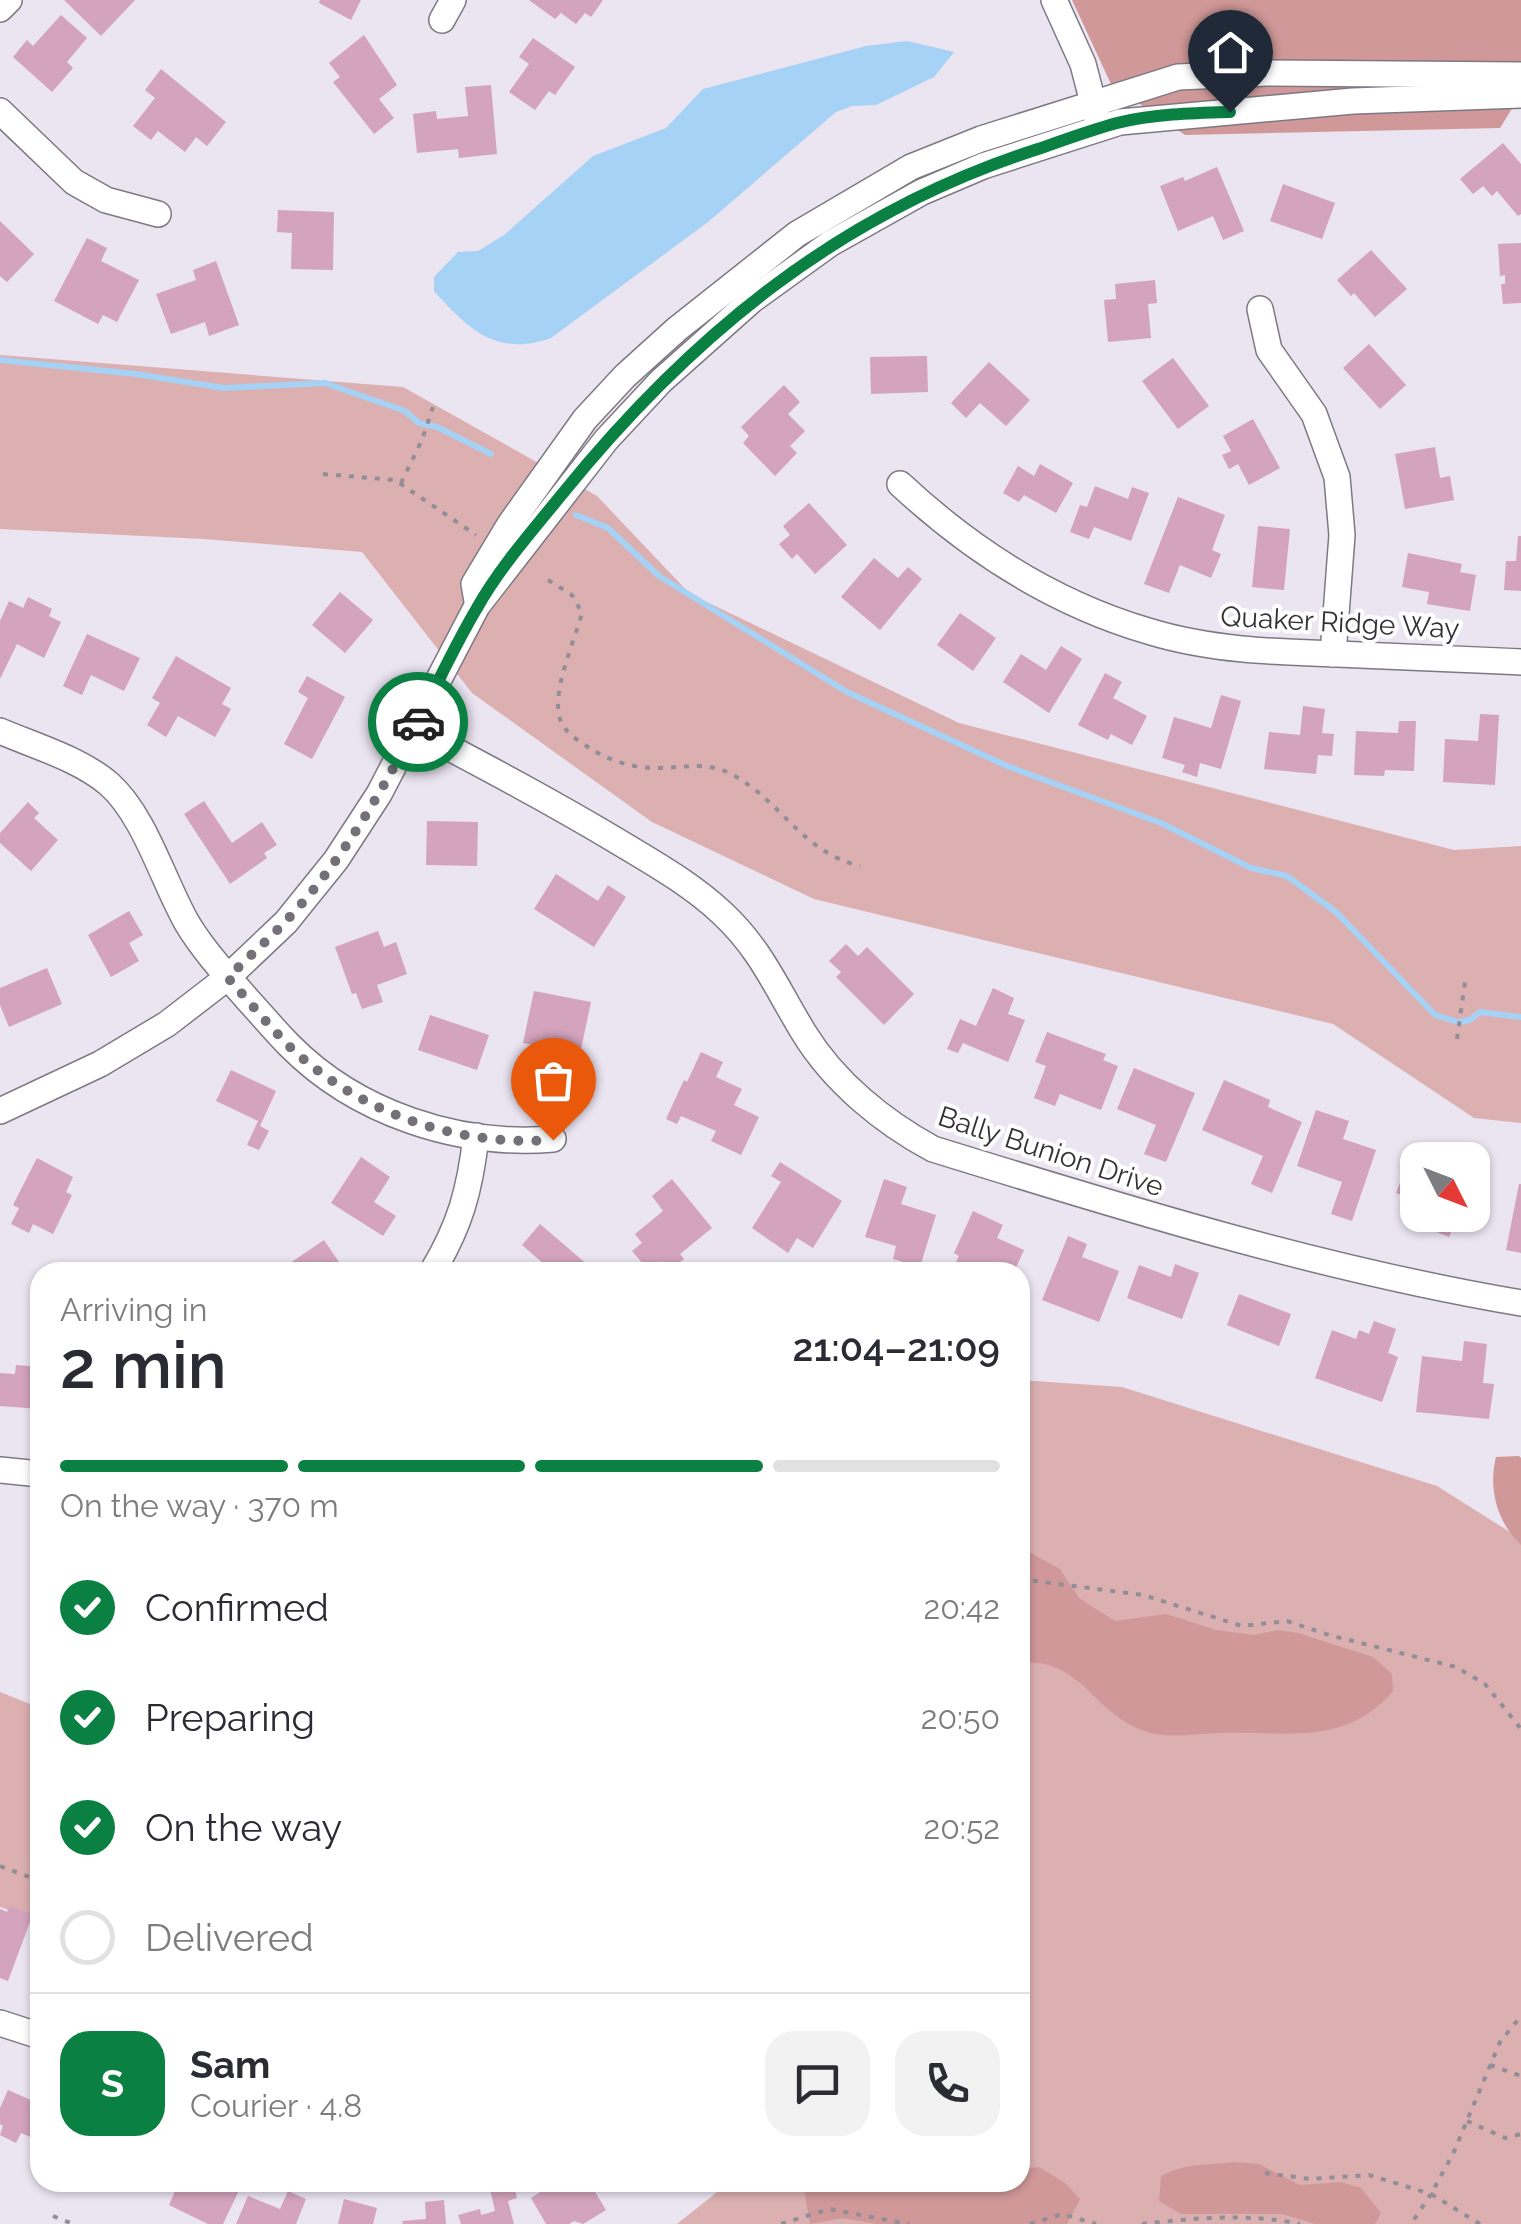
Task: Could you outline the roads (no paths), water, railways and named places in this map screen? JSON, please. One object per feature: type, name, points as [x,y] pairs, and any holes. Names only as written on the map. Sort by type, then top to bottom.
[{"type":"street","points":[[0,9],[8,0]]},
{"type":"street","points":[[1054,0],[1083,64],[1102,128]]},
{"type":"street","points":[[478,606],[474,584],[510,524],[585,419],[677,329],[797,234],[911,167],[981,139],[1178,77],[1267,73],[1521,75]]},
{"type":"street","points":[[0,1111],[100,1064],[167,1024],[228,978],[286,922],[336,860],[379,794],[478,606],[606,440],[661,381],[752,300],[831,243],[922,192],[984,166],[1120,122],[1370,100],[1521,96]]},
{"type":"street","points":[[0,112],[74,182],[106,200],[158,214]]},
{"type":"street","points":[[1260,309],[1269,350],[1314,414],[1337,477],[1342,535],[1333,654]]},
{"type":"street","name":"Quaker Ridge Way","points":[[900,484],[931,513],[998,563],[1047,592],[1150,632],[1251,650],[1521,662]]},
{"type":"street","name":"Bally Bunion Drive","points":[[414,729],[574,815],[690,885],[756,948],[826,1066],[859,1098],[934,1149],[1216,1233],[1418,1286],[1521,1303]]},
{"type":"street","points":[[0,731],[87,770],[110,785],[132,813],[188,925],[228,978],[291,1048],[340,1086],[406,1119],[476,1136],[520,1142],[553,1140]]},
{"type":"street","points":[[438,1262],[454,1236],[470,1188],[476,1136]]},
{"type":"street","points":[[0,1470],[30,1473]]},
{"type":"street","points":[[0,2023],[30,2033]]},
{"type":"water","points":[[907,41],[954,52],[934,77],[876,105],[852,106],[836,112],[708,222],[551,338],[532,343],[499,342],[472,328],[434,291],[434,277],[458,252],[478,251],[504,235],[593,156],[666,128],[703,89],[866,46]]},
{"type":"waterway","points":[[0,360],[224,388],[325,383],[405,411],[419,423],[437,427],[491,454]]},
{"type":"waterway","points":[[576,515],[608,528],[659,576],[847,692],[1007,766],[1161,823],[1251,868],[1287,876],[1336,912],[1435,1015],[1458,1022],[1470,1020],[1480,1012],[1521,1017]]}]
